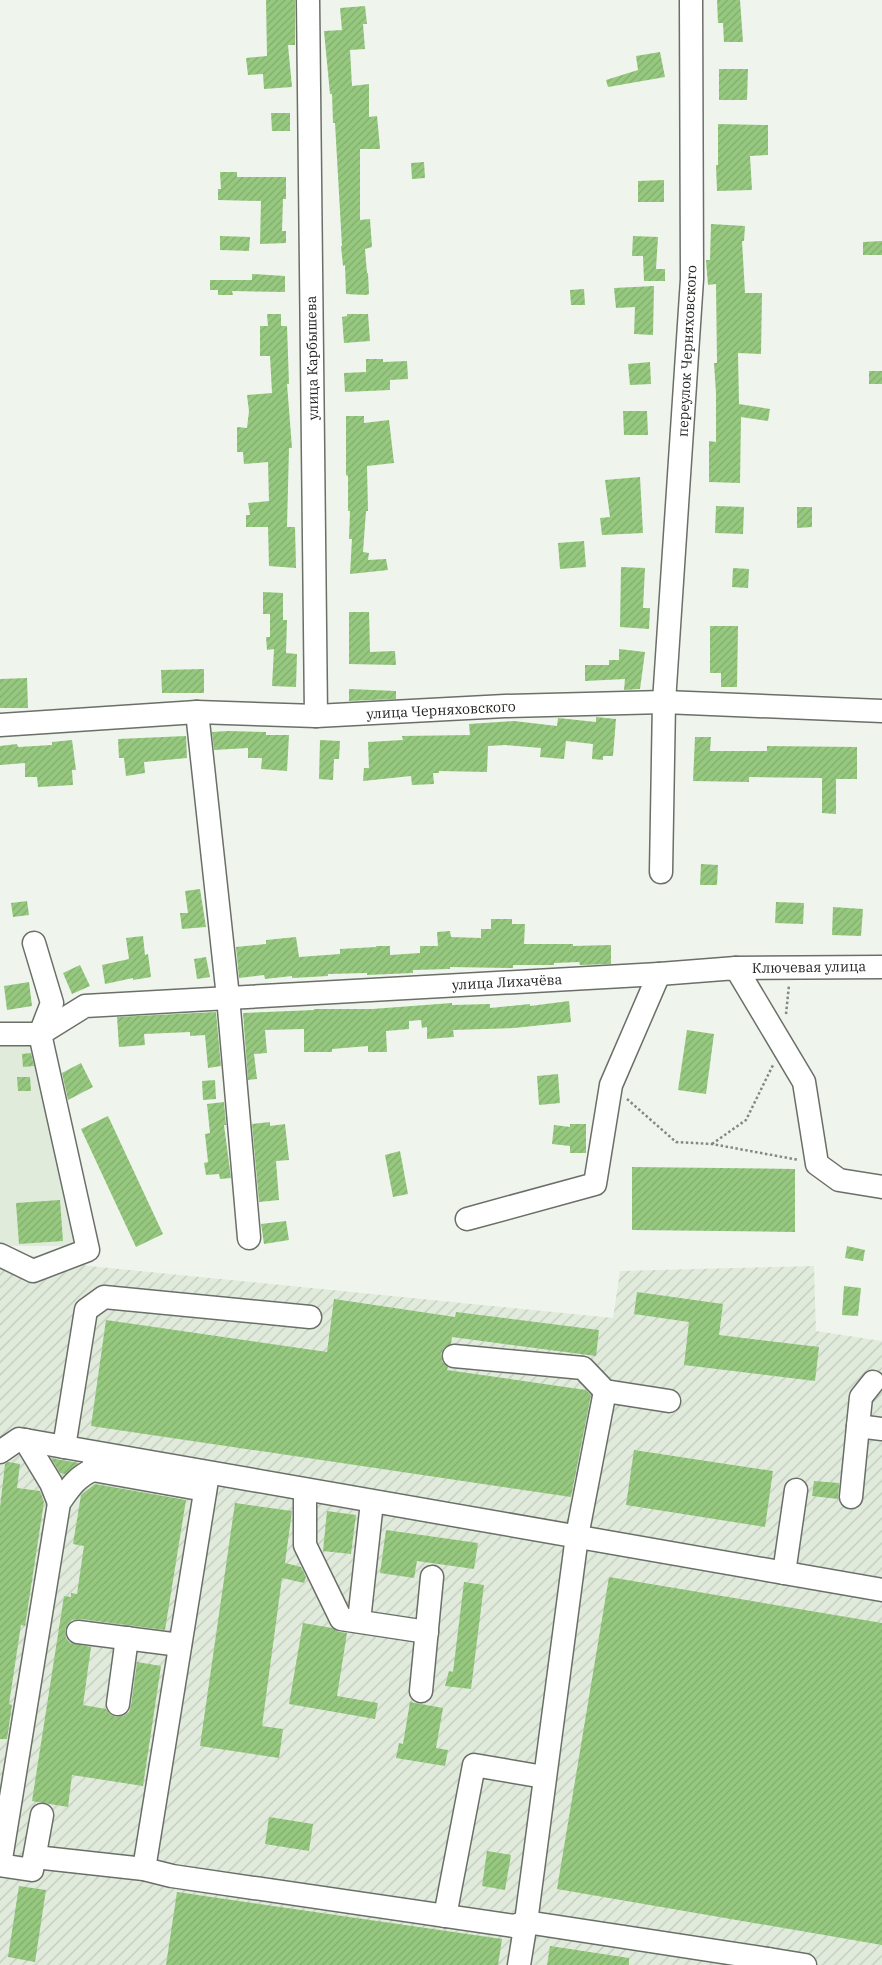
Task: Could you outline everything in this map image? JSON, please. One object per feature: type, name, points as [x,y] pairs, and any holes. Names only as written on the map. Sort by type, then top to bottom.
[{"type":"street","name":"улица Карбышева","points":[[308,0],[316,716]]},
{"type":"street","name":"переулок Черняховского","points":[[661,872],[664,702],[692,279],[691,0]]},
{"type":"street","name":"улица Черняховского","points":[[0,725],[197,712],[316,716],[505,706],[664,702],[882,710]]},
{"type":"street","points":[[197,712],[228,998],[249,1238]]},
{"type":"street","points":[[0,1255],[33,1270],[88,1250],[40,1034],[52,1003],[34,943]]},
{"type":"street","name":"Ключевая улица","points":[[736,968],[792,966],[882,967]]},
{"type":"street","points":[[736,968],[804,1082],[817,1164],[838,1180],[882,1187]]},
{"type":"street","name":"улица Лихачёва","points":[[40,1034],[86,1006],[736,968]]},
{"type":"street","points":[[467,1219],[595,1184],[611,1085],[659,974]]},
{"type":"street","points":[[0,1034],[40,1034]]},
{"type":"street","points":[[64,1447],[86,1310],[104,1297],[310,1317]]},
{"type":"street","points":[[454,1356],[583,1368],[605,1392],[668,1401]]},
{"type":"street","points":[[851,1497],[861,1397],[873,1382]]},
{"type":"street","points":[[518,1965],[526,1922],[577,1536],[605,1392]]},
{"type":"street","points":[[858,1426],[882,1429]]},
{"type":"street","points":[[0,1452],[19,1439],[64,1447],[94,1462],[207,1482],[304,1490],[882,1590]]},
{"type":"street","points":[[25,1440],[51,1483],[59,1503]]},
{"type":"street","points":[[42,1815],[32,1870],[0,1865],[59,1503],[74,1482],[94,1462]]},
{"type":"street","points":[[144,1869],[207,1482]]},
{"type":"street","points":[[304,1490],[305,1546],[341,1619],[427,1632]]},
{"type":"street","points":[[784,1573],[796,1490]]},
{"type":"street","points":[[359,1621],[372,1502]]},
{"type":"street","points":[[421,1691],[432,1577]]},
{"type":"street","points":[[78,1632],[180,1645]]},
{"type":"street","points":[[118,1704],[127,1638]]},
{"type":"street","points":[[445,1916],[474,1765],[544,1777]]},
{"type":"street","points":[[35,1857],[144,1869],[172,1876],[514,1926],[526,1922],[768,1962],[805,1965]]},
{"type":"path","points":[[712,1144],[746,1120],[782,1046],[792,966]]},
{"type":"path","points":[[611,1085],[676,1142],[712,1144],[817,1164]]},
{"type":"shaded area","points":[[0,1038],[35,1039],[81,1246],[0,1246]]},
{"type":"shaded area","points":[[0,1250],[89,1266],[613,1318],[620,1271],[814,1266],[816,1331],[882,1341],[882,1965],[0,1965]]},
{"type":"building","points":[[266,0],[295,0],[295,45],[288,45],[292,87],[264,89],[263,74],[248,75],[246,58],[267,56]]},
{"type":"building","points":[[717,0],[740,0],[743,42],[724,42],[723,23],[718,23]]},
{"type":"building","points":[[365,6],[367,24],[363,24],[365,49],[350,50],[352,86],[369,84],[369,117],[377,116],[380,149],[360,149],[360,220],[370,219],[372,247],[365,249],[369,294],[366,295],[346,294],[345,265],[343,266],[341,246],[335,123],[333,123],[332,94],[330,94],[324,31],[342,30],[340,8]]},
{"type":"building","points":[[660,52],[665,77],[608,87],[606,80],[638,70],[636,56]]},
{"type":"building","points":[[719,69],[748,69],[747,100],[719,100]]},
{"type":"building","points":[[271,113],[290,113],[290,131],[272,131]]},
{"type":"building","points":[[718,124],[768,125],[768,155],[750,156],[752,190],[717,191]]},
{"type":"building","points":[[424,162],[425,178],[412,179],[411,163]]},
{"type":"building","points":[[220,172],[237,172],[237,177],[286,177],[286,199],[283,199],[282,231],[286,231],[286,243],[260,244],[261,201],[218,200],[218,189],[221,189]]},
{"type":"building","points":[[664,180],[664,202],[638,202],[638,181]]},
{"type":"building","points":[[711,224],[745,226],[744,241],[742,241],[745,293],[762,293],[761,354],[738,353],[739,404],[770,409],[768,421],[741,417],[740,483],[709,482],[709,441],[716,442],[714,363],[717,363],[716,284],[708,285],[706,260],[710,260]]},
{"type":"building","points":[[220,236],[250,237],[249,251],[220,250]]},
{"type":"building","points":[[633,236],[658,237],[656,269],[665,269],[665,281],[644,281],[643,256],[632,256]]},
{"type":"building","points":[[882,241],[882,255],[863,255],[863,242]]},
{"type":"building","points":[[252,274],[285,276],[285,292],[232,291],[233,295],[218,295],[218,290],[210,290],[210,280],[252,280]]},
{"type":"building","points":[[654,286],[653,335],[634,334],[635,307],[616,308],[614,288]]},
{"type":"building","points":[[584,289],[585,305],[571,305],[570,290]]},
{"type":"building","points":[[267,314],[281,314],[281,326],[287,326],[289,384],[287,384],[292,448],[289,448],[287,527],[295,527],[296,568],[269,566],[268,527],[246,527],[246,515],[250,515],[248,503],[269,501],[268,462],[244,464],[243,452],[237,452],[237,427],[247,428],[249,411],[247,395],[272,393],[270,356],[260,356],[260,326],[268,326]]},
{"type":"building","points":[[347,314],[368,314],[370,341],[344,343],[342,317],[347,316]]},
{"type":"building","points":[[366,359],[383,359],[383,362],[407,361],[408,379],[390,380],[390,390],[345,392],[344,373],[366,372]]},
{"type":"building","points":[[650,362],[651,384],[630,385],[628,364]]},
{"type":"building","points":[[869,371],[882,371],[882,384],[869,384]]},
{"type":"building","points":[[623,411],[647,411],[648,435],[624,435]]},
{"type":"building","points":[[346,416],[364,416],[364,423],[389,420],[394,463],[367,466],[368,511],[366,511],[363,552],[369,553],[368,560],[386,559],[388,570],[350,574],[352,539],[349,539],[350,511],[348,511],[348,476],[346,475]]},
{"type":"building","points":[[640,477],[643,533],[602,535],[600,518],[610,517],[605,480]]},
{"type":"building","points":[[716,506],[744,507],[743,534],[715,533]]},
{"type":"building","points":[[797,507],[812,507],[812,527],[797,528]]},
{"type":"building","points":[[584,541],[586,567],[560,569],[558,543]]},
{"type":"building","points":[[621,567],[645,568],[643,608],[650,608],[649,629],[620,627]]},
{"type":"building","points":[[733,568],[749,569],[748,588],[732,587]]},
{"type":"building","points":[[263,592],[283,593],[283,620],[287,620],[286,653],[297,654],[296,687],[272,686],[274,649],[267,650],[266,637],[270,637],[270,614],[263,614]]},
{"type":"building","points":[[349,612],[369,612],[370,652],[395,651],[396,665],[349,664]]},
{"type":"building","points":[[710,626],[738,626],[737,687],[721,687],[721,673],[710,673]]},
{"type":"building","points":[[619,649],[645,652],[640,689],[624,690],[625,679],[585,681],[585,665],[609,665],[609,660],[619,660]]},
{"type":"building","points":[[204,669],[204,693],[162,693],[161,670]]},
{"type":"building","points":[[27,678],[28,708],[0,708],[0,679]]},
{"type":"building","points":[[349,689],[396,691],[396,699],[349,701]]},
{"type":"building","points":[[596,717],[616,719],[613,756],[603,756],[603,760],[592,759],[593,744],[566,741],[564,759],[540,757],[541,748],[505,745],[488,746],[487,772],[439,771],[439,773],[433,773],[434,784],[412,785],[411,776],[363,781],[364,768],[369,768],[368,742],[403,740],[402,736],[470,735],[469,724],[514,721],[557,726],[558,718],[596,722]]},
{"type":"building","points":[[212,732],[266,732],[266,735],[289,735],[287,771],[261,769],[262,758],[248,758],[248,748],[214,750]]},
{"type":"building","points":[[186,736],[187,758],[144,762],[145,773],[126,776],[124,758],[119,758],[118,739]]},
{"type":"building","points":[[695,737],[711,737],[710,751],[767,751],[767,746],[857,747],[857,779],[836,779],[836,814],[822,813],[822,778],[749,777],[749,782],[693,781]]},
{"type":"building","points":[[72,740],[76,770],[72,770],[73,785],[38,787],[37,777],[25,777],[25,763],[0,765],[0,746],[17,744],[18,747],[52,745],[52,742]]},
{"type":"building","points":[[320,740],[340,741],[339,759],[334,759],[333,780],[319,779]]},
{"type":"building","points":[[701,864],[718,865],[717,885],[700,885]]},
{"type":"building","points":[[200,889],[206,927],[182,929],[180,913],[188,913],[185,891]]},
{"type":"building","points":[[27,901],[29,915],[13,917],[11,903]]},
{"type":"building","points":[[776,902],[804,903],[803,924],[775,923]]},
{"type":"building","points":[[833,907],[863,909],[861,936],[832,935]]},
{"type":"building","points":[[491,919],[512,919],[512,924],[525,924],[524,944],[611,945],[611,964],[580,965],[579,962],[554,963],[554,965],[513,965],[513,968],[450,967],[450,969],[413,970],[413,973],[328,974],[328,976],[292,978],[292,976],[265,979],[264,975],[239,978],[236,947],[266,944],[266,940],[296,937],[299,957],[340,954],[340,949],[376,946],[390,946],[390,955],[420,953],[420,946],[438,946],[437,932],[450,931],[451,937],[481,938],[481,929],[491,929]]},
{"type":"building","points":[[143,936],[145,955],[148,954],[151,977],[133,980],[133,978],[105,984],[102,965],[129,959],[126,938]]},
{"type":"building","points":[[206,957],[210,977],[197,979],[194,959]]},
{"type":"building","points":[[80,965],[90,986],[72,994],[63,973]]},
{"type":"building","points":[[29,982],[32,1006],[7,1010],[4,986]]},
{"type":"building","points":[[569,1001],[571,1022],[514,1028],[453,1030],[454,1037],[427,1039],[427,1027],[422,1028],[421,1020],[409,1021],[409,1029],[386,1031],[387,1052],[368,1052],[368,1046],[332,1049],[332,1052],[304,1052],[304,1029],[265,1030],[267,1053],[254,1054],[257,1079],[248,1080],[243,1013],[314,1009],[372,1009],[452,1003],[452,1005],[490,1004],[490,1008],[530,1004],[530,1006]]},
{"type":"building","points":[[216,1012],[221,1066],[208,1068],[205,1035],[190,1036],[190,1032],[144,1034],[145,1045],[119,1047],[117,1017]]},
{"type":"building","points":[[687,1030],[714,1034],[706,1094],[678,1090]]},
{"type":"building","points":[[31,1053],[34,1066],[23,1067],[22,1054]]},
{"type":"building","points":[[81,1063],[93,1087],[68,1100],[62,1073]]},
{"type":"building","points":[[558,1074],[560,1103],[539,1105],[537,1076]]},
{"type":"building","points":[[17,1077],[30,1077],[31,1091],[18,1091]]},
{"type":"building","points":[[215,1080],[216,1099],[203,1100],[202,1081]]},
{"type":"building","points":[[224,1102],[226,1125],[224,1125],[231,1178],[220,1179],[219,1174],[206,1175],[204,1163],[208,1162],[205,1134],[210,1133],[207,1104]]},
{"type":"building","points":[[108,1116],[163,1234],[136,1247],[81,1129]]},
{"type":"building","points":[[270,1122],[270,1126],[285,1124],[289,1160],[276,1161],[279,1200],[259,1202],[252,1124]]},
{"type":"building","points":[[570,1124],[586,1124],[586,1153],[570,1153],[570,1146],[552,1144],[554,1125],[570,1127]]},
{"type":"building","points":[[400,1151],[408,1194],[393,1197],[385,1155]]},
{"type":"building","points":[[632,1167],[795,1169],[795,1232],[632,1230]]},
{"type":"building","points":[[60,1200],[63,1241],[19,1244],[16,1203]]},
{"type":"building","points":[[286,1221],[289,1240],[264,1244],[261,1224]]},
{"type":"building","points":[[847,1246],[865,1250],[863,1261],[845,1258]]},
{"type":"building","points":[[844,1286],[861,1288],[858,1316],[842,1315]]},
{"type":"building","points":[[637,1292],[723,1304],[719,1335],[819,1347],[815,1381],[684,1365],[689,1322],[634,1314]]},
{"type":"building","points":[[334,1299],[455,1317],[456,1312],[599,1330],[596,1356],[452,1337],[451,1344],[444,1348],[441,1354],[442,1361],[448,1367],[447,1370],[586,1390],[591,1395],[571,1497],[91,1426],[106,1320],[327,1352]]},
{"type":"building","points":[[634,1450],[773,1471],[765,1527],[626,1505]]},
{"type":"building","points":[[51,1458],[79,1463],[65,1474],[60,1473]]},
{"type":"building","points":[[8,1462],[20,1464],[17,1488],[40,1491],[44,1502],[25,1626],[21,1625],[9,1704],[12,1705],[7,1739],[0,1739],[0,1508],[5,1464]]},
{"type":"building","points":[[814,1481],[839,1483],[838,1499],[812,1496]]},
{"type":"building","points":[[95,1484],[186,1500],[165,1630],[80,1619],[72,1620],[65,1630],[66,1638],[70,1643],[91,1647],[83,1705],[106,1709],[116,1717],[123,1716],[129,1712],[131,1706],[137,1662],[161,1666],[143,1786],[72,1775],[68,1807],[32,1801],[64,1596],[71,1597],[71,1593],[77,1594],[84,1546],[73,1544],[81,1495]]},
{"type":"building","points":[[235,1503],[292,1511],[285,1563],[301,1567],[306,1577],[304,1583],[282,1578],[262,1726],[283,1729],[279,1758],[200,1746]]},
{"type":"building","points":[[327,1511],[356,1515],[351,1554],[323,1551]]},
{"type":"building","points":[[386,1530],[478,1543],[474,1569],[417,1561],[414,1578],[380,1573]]},
{"type":"building","points":[[609,1577],[882,1623],[882,1945],[557,1889]]},
{"type":"building","points":[[464,1582],[484,1585],[471,1689],[445,1686],[449,1671],[453,1672]]},
{"type":"building","points":[[303,1623],[332,1628],[339,1632],[347,1633],[337,1696],[378,1703],[375,1719],[289,1704]]},
{"type":"building","points":[[410,1702],[443,1708],[436,1748],[448,1750],[445,1766],[396,1758],[399,1743],[403,1744]]},
{"type":"building","points":[[269,1817],[313,1824],[309,1851],[265,1844]]},
{"type":"building","points":[[487,1851],[511,1855],[505,1890],[482,1886]]},
{"type":"building","points":[[19,1886],[46,1890],[35,1962],[8,1957]]},
{"type":"building","points":[[177,1892],[502,1939],[498,1965],[166,1965]]},
{"type":"building","points":[[550,1946],[629,1958],[629,1965],[547,1965]]}]
